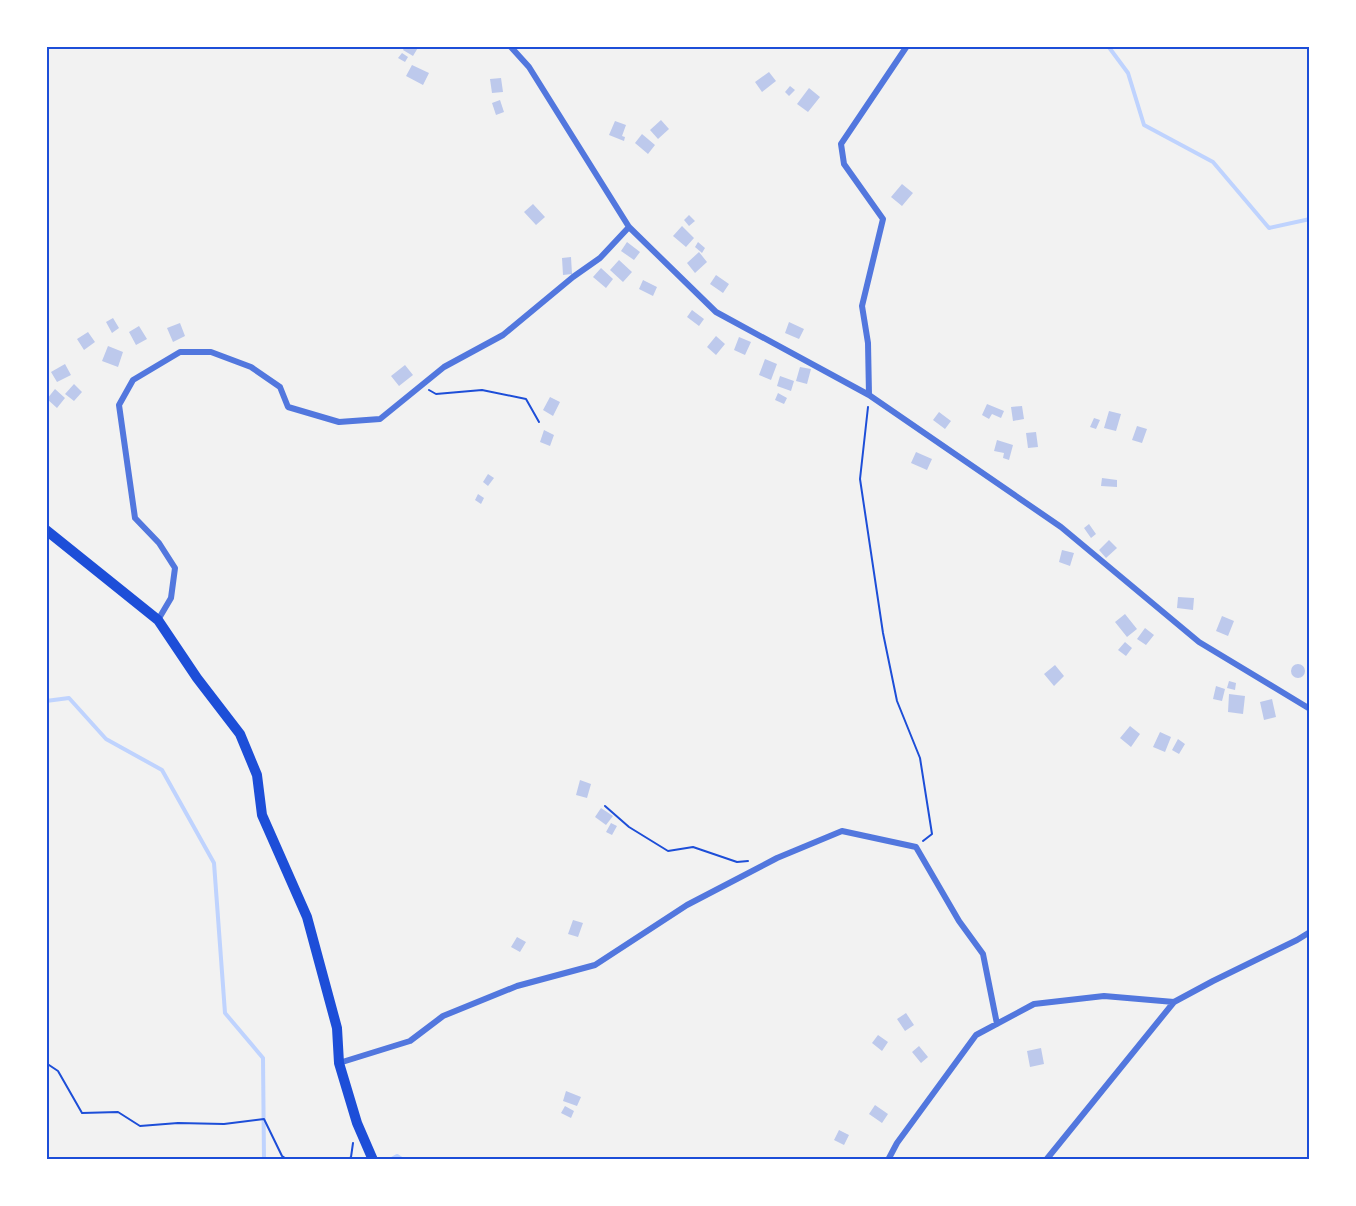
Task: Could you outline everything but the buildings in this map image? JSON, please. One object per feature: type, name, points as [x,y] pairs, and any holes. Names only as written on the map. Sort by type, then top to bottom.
[{"type":"main road","points":[[46,530],[158,620],[196,678],[240,734],[257,775],[262,815],[306,917],[337,1028],[339,1063],[357,1123],[372,1155]]},
{"type":"street","points":[[510,46],[528,67],[629,227],[716,312],[870,395],[1061,527],[1199,642],[1310,709]]},
{"type":"street","points":[[870,395],[868,343],[862,306],[883,219],[844,164],[841,144],[907,46]]},
{"type":"street","points":[[158,620],[171,598],[175,568],[159,543],[135,518],[119,405],[133,380],[180,352],[211,352],[251,367],[280,387],[288,407],[339,422],[380,419],[444,367],[503,335],[573,277],[600,258],[629,227]]},
{"type":"street","points":[[339,1063],[410,1041],[443,1016],[517,986],[596,965],[687,905],[777,858],[842,831],[916,846],[959,921],[983,954],[998,1024]]},
{"type":"street","points":[[1046,1160],[1174,1002],[1310,932]]},
{"type":"street","points":[[888,1160],[897,1143],[976,1035],[1034,1004],[1104,996],[1174,1002]]},
{"type":"path","points":[[421,385],[436,394],[482,390],[526,399],[539,422]]},
{"type":"path","points":[[870,395],[860,479],[892,678],[897,701],[920,758],[932,834],[916,846]]},
{"type":"path","points":[[605,806],[629,827],[668,851],[693,847],[737,862],[757,860]]},
{"type":"path","points":[[46,1063],[58,1071],[82,1113],[118,1112],[140,1126],[178,1122],[225,1124],[264,1119],[282,1156],[288,1160]]},
{"type":"waterway","points":[[1108,46],[1128,73],[1144,125],[1213,162],[1269,228],[1310,219]]},
{"type":"waterway","points":[[46,701],[69,698],[106,739],[162,770],[214,863],[225,1013],[263,1058],[264,1160]]},
{"type":"waterway","points":[[390,1160],[397,1156],[403,1160]]}]
